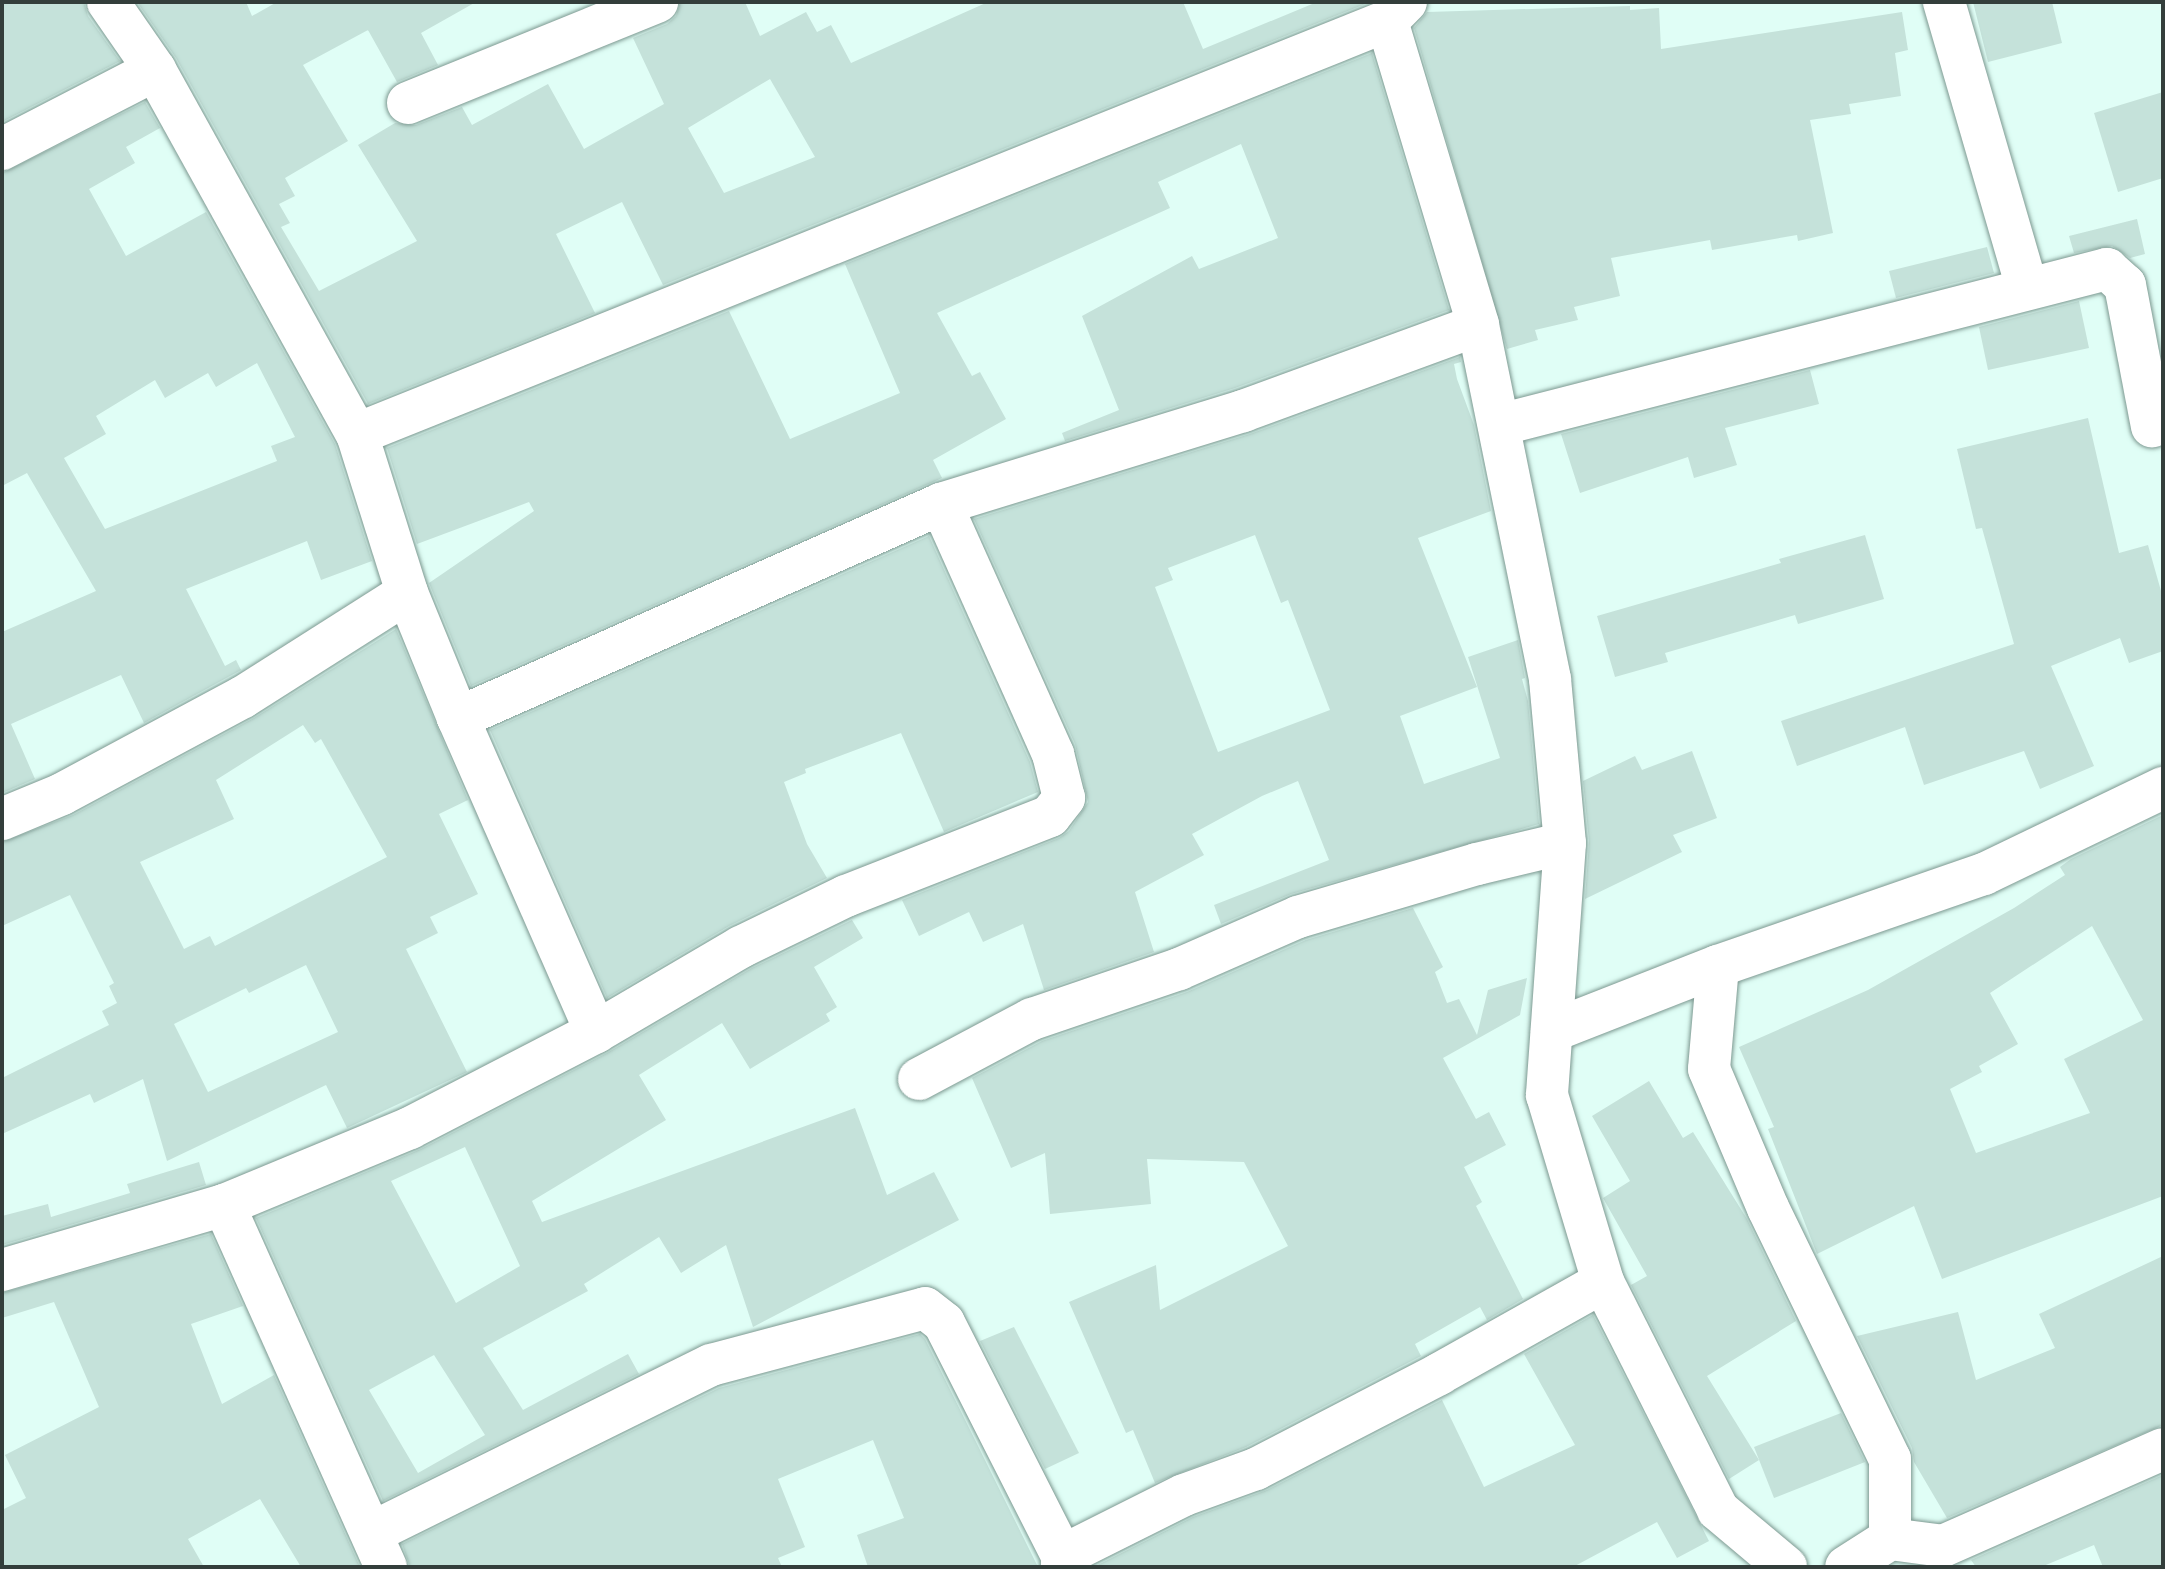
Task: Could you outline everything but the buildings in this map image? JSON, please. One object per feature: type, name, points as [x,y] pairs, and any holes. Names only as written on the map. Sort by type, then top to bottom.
[{"type":"street","points":[[108,2],[155,70],[357,434],[407,593],[458,718],[596,1032]]},
{"type":"street","points":[[408,103],[657,2]]},
{"type":"street","points":[[1944,2],[2027,287]]},
{"type":"street","points":[[357,434],[1397,12],[1478,325],[1550,679],[1565,843],[1547,1095],[1603,1282],[1718,1510],[1786,1567]]},
{"type":"street","points":[[2,149],[155,70]]},
{"type":"street","points":[[1499,425],[2027,287],[2107,269],[2125,285],[2152,426]]},
{"type":"street","points":[[458,718],[941,504],[1243,411],[1478,325]]},
{"type":"street","points":[[2,1270],[224,1205],[410,1128],[596,1032],[741,947],[846,896],[1050,816],[1064,798],[1053,754],[941,504]]},
{"type":"street","points":[[2,819],[62,794],[243,697],[407,593]]},
{"type":"street","points":[[1552,1031],[1718,966],[1984,874],[2163,788]]},
{"type":"street","points":[[919,1079],[1032,1019],[1179,969],[1298,917],[1477,864],[1565,843]]},
{"type":"street","points":[[1718,966],[1709,1069],[1768,1208],[1890,1459],[1890,1539]]},
{"type":"street","points":[[224,1205],[380,1549],[711,1365],[925,1308],[944,1323],[1062,1562],[1184,1495],[1256,1469],[1439,1374],[1603,1282]]},
{"type":"street","points":[[1846,1567],[1890,1539],[1943,1546],[2163,1449]]}]
